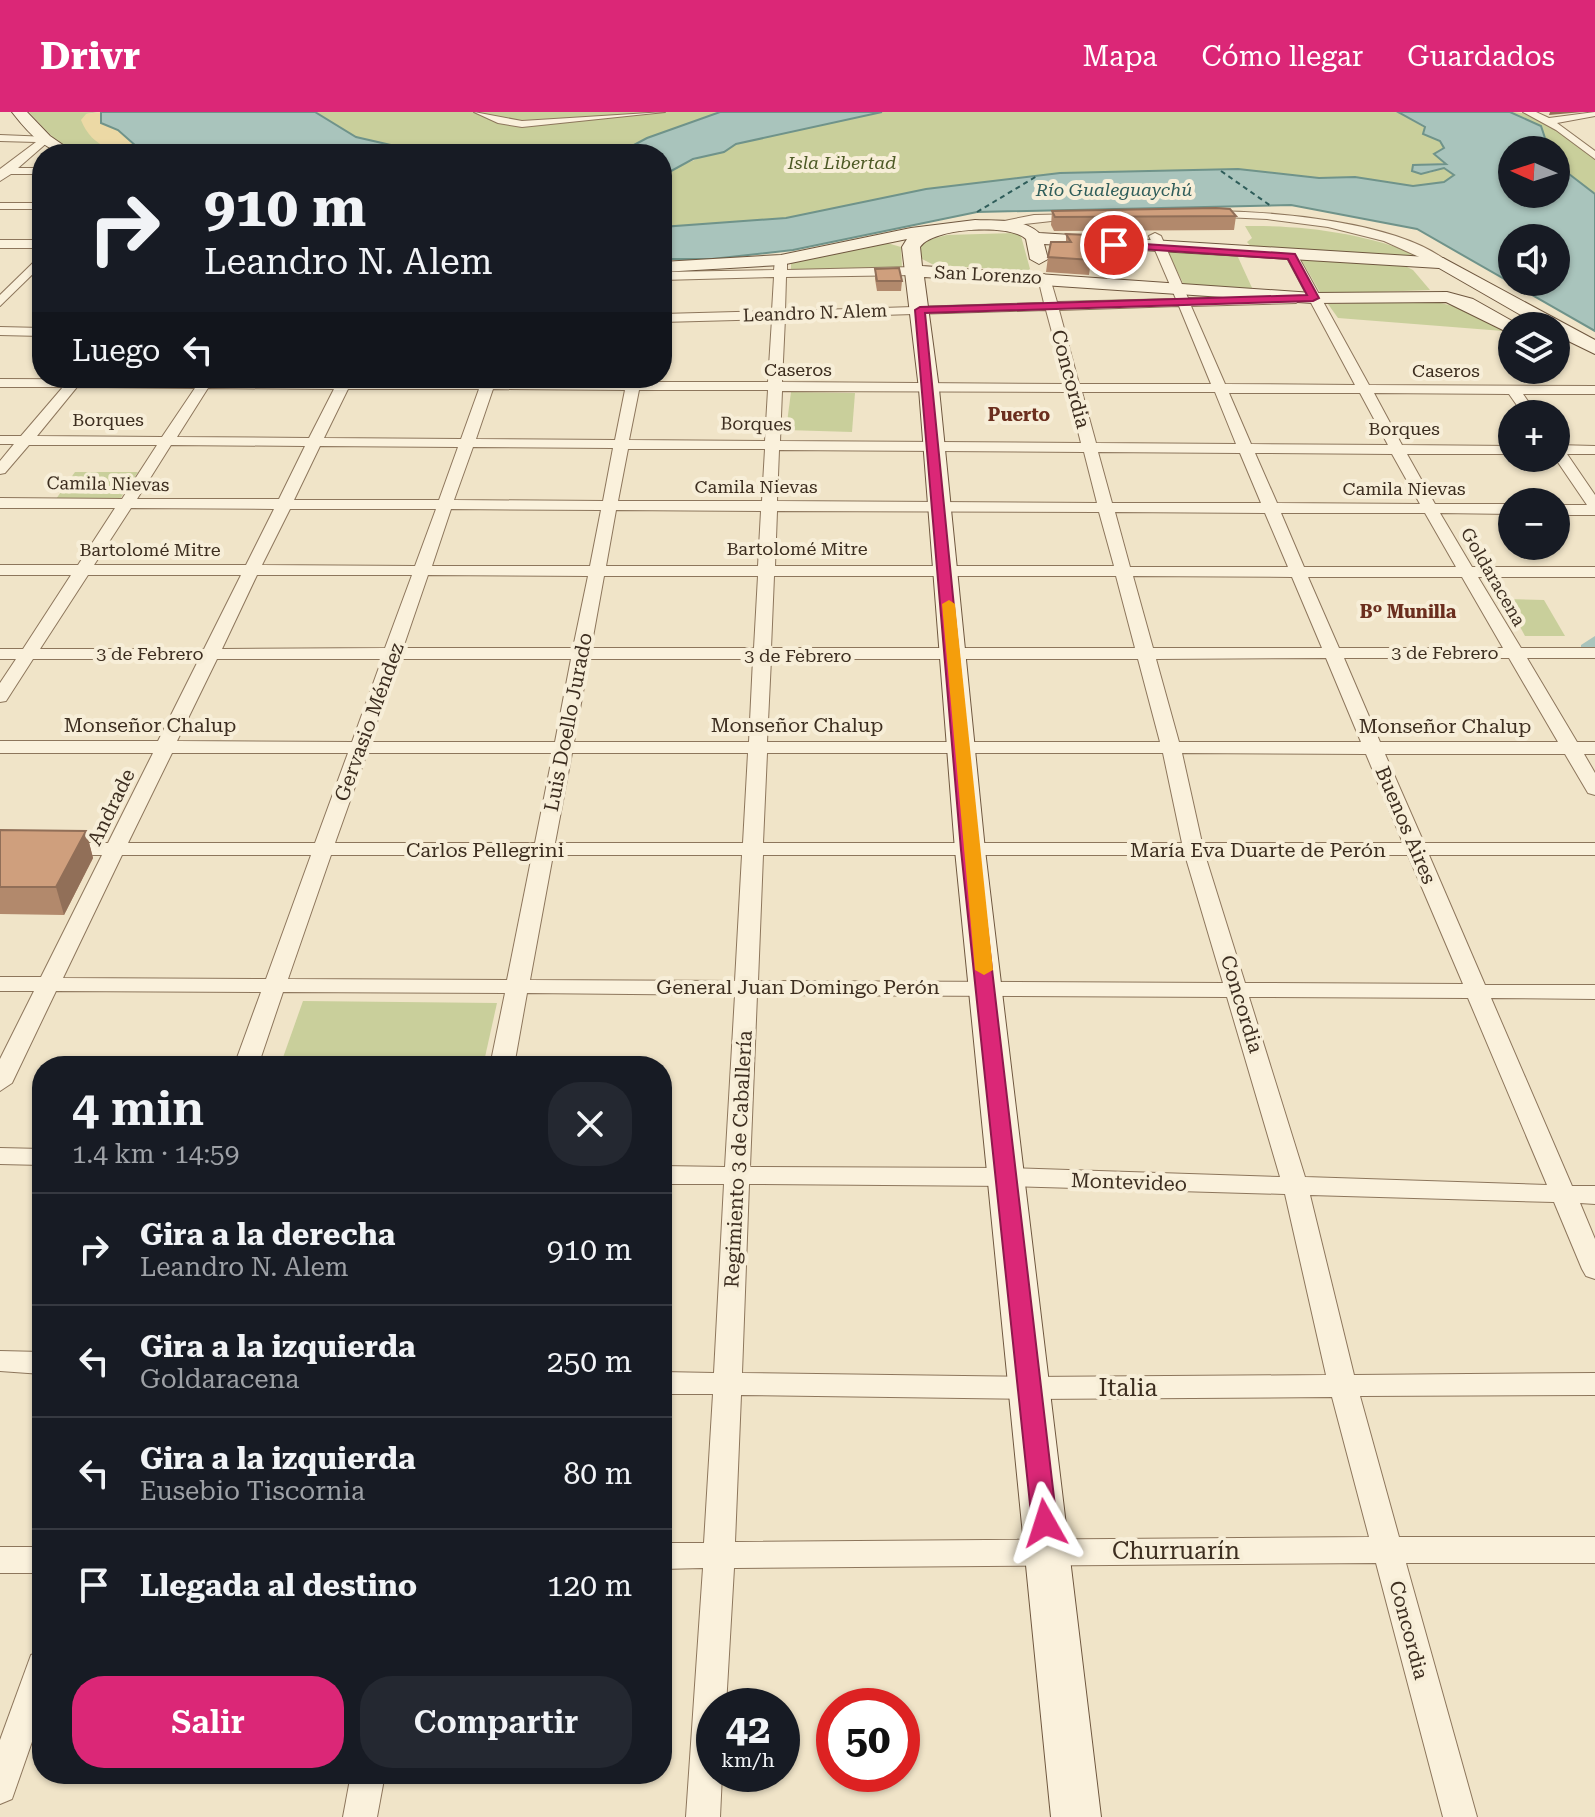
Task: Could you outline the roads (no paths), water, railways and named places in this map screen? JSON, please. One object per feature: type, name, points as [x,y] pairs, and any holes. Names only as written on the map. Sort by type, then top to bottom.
[{"type":"main road","points":[[18,112],[53,144]]},
{"type":"main road","points":[[672,267],[781,267],[873,241],[990,225],[1019,228],[1034,238],[1158,242],[1292,256],[1443,263],[1529,312]]},
{"type":"main road","points":[[932,232],[915,239],[913,259],[929,389],[937,507],[954,656],[970,850],[1076,1817]]},
{"type":"main road","name":"Concordia","points":[[1034,238],[1044,278]]},
{"type":"main road","points":[[873,241],[898,242],[913,259]]},
{"type":"main road","name":"San Lorenzo","points":[[913,259],[1182,296],[1313,298]]},
{"type":"main road","points":[[1407,261],[1441,291],[1498,320]]},
{"type":"main road","points":[[1441,291],[1443,263]]},
{"type":"main road","points":[[1313,298],[1441,291]]},
{"type":"main road","points":[[1570,335],[1595,348]]},
{"type":"street","points":[[479,112],[510,123],[660,112]]},
{"type":"street","points":[[1528,112],[1550,121],[1595,156]]},
{"type":"street","points":[[1550,121],[1595,113]]},
{"type":"street","points":[[0,138],[45,139]]},
{"type":"street","points":[[39,144],[45,139]]},
{"type":"street","points":[[3,173],[32,150]]},
{"type":"street","points":[[3,173],[32,172]]},
{"type":"street","points":[[0,206],[32,206]]},
{"type":"street","points":[[1189,214],[1252,215],[1363,232],[1401,243],[1443,263]]},
{"type":"street","points":[[990,225],[1034,218],[1096,216]]},
{"type":"street","name":"Buenos Aires","points":[[1158,242],[1595,1269]]},
{"type":"street","points":[[0,244],[32,244]]},
{"type":"street","name":"Goldaracena","points":[[1292,256],[1430,509],[1595,789]]},
{"type":"street","name":"San Lorenzo","points":[[672,275],[913,259]]},
{"type":"street","name":"Regimiento 3 de Caballería","points":[[703,1817],[719,1556],[781,267]]},
{"type":"street","points":[[0,302],[32,268]]},
{"type":"street","name":"Concordia","points":[[1044,278],[1171,748],[1194,851],[1296,1188],[1343,1387],[1460,1817]]},
{"type":"street","points":[[0,284],[32,285]]},
{"type":"street","name":"Leandro N. Alem","points":[[672,318],[1051,306],[1182,296]]},
{"type":"street","points":[[0,331],[32,332]]},
{"type":"street","name":"Caseros","points":[[0,383],[32,382]]},
{"type":"street","name":"Caseros","points":[[672,384],[775,388],[1595,390]]},
{"type":"street","points":[[0,470],[70,388]]},
{"type":"street","points":[[0,697],[201,388]]},
{"type":"street","name":"Andrade","points":[[0,1083],[341,388]]},
{"type":"street","name":"Gervasio Méndez","points":[[250,1056],[487,388]]},
{"type":"street","name":"Luis Doello Jurado","points":[[504,1056],[632,388]]},
{"type":"street","points":[[1513,390],[1520,400]]},
{"type":"street","name":"Borques","points":[[0,440],[1498,450]]},
{"type":"street","points":[[1570,450],[1595,450]]},
{"type":"street","points":[[1570,471],[1595,508]]},
{"type":"street","name":"Camila Nievas","points":[[0,503],[1498,509]]},
{"type":"street","points":[[1570,509],[1595,508]]},
{"type":"street","name":"Bartolomé Mitre","points":[[0,570],[1595,572]]},
{"type":"street","name":"3 de Febrero","points":[[0,654],[954,656],[1595,653]]},
{"type":"street","name":"Monseñor Chalup","points":[[0,747],[1595,748]]},
{"type":"street","name":"Carlos Pellegrini","points":[[0,849],[970,850]]},
{"type":"street","name":"María Eva Duarte de Perón","points":[[970,850],[1595,849]]},
{"type":"street","name":"General Juan Domingo Perón","points":[[0,984],[746,988],[986,986],[1595,992]]},
{"type":"street","points":[[0,1156],[32,1157]]},
{"type":"street","name":"Montevideo","points":[[672,1175],[1007,1177],[1595,1195]]},
{"type":"street","points":[[0,1361],[32,1363]]},
{"type":"street","name":"Italia","points":[[672,1383],[1030,1388],[1595,1384]]},
{"type":"street","name":"Churruarín","points":[[672,1556],[1048,1550],[1595,1550]]},
{"type":"street","points":[[0,1560],[32,1560]]},
{"type":"street","points":[[0,1788],[32,1694]]},
{"type":"street","points":[[360,1817],[366,1784]]},
{"type":"water","points":[[101,112],[315,112],[356,137],[386,144],[134,144],[118,130],[101,123]]},
{"type":"water","points":[[720,112],[882,112],[736,144],[724,152],[693,159],[672,171],[672,144],[636,144]]},
{"type":"water","name":"Río Gualeguaychú","points":[[1398,112],[1510,112],[1541,126],[1544,136],[1498,136],[1498,208],[1570,208],[1570,175],[1595,194],[1595,331],[1570,317],[1570,312],[1562,312],[1534,296],[1570,296],[1570,224],[1498,224],[1498,275],[1417,229],[1291,205],[977,212],[793,250],[712,259],[672,259],[672,226],[786,218],[926,189],[1060,173],[1238,169],[1319,178],[1355,177],[1413,186],[1444,182],[1454,175],[1444,168],[1421,174],[1412,171],[1413,165],[1446,164],[1434,154],[1444,148],[1440,141],[1423,134],[1425,127]]},
{"type":"waterway","points":[[1587,648],[1595,641]]},
{"type":"district","name":"Puerto","points":[[1019,415]]},
{"type":"district","name":"Bº Munilla","points":[[1408,612]]},
{"type":"park label","name":"Isla Libertad","points":[[842,163]]}]
